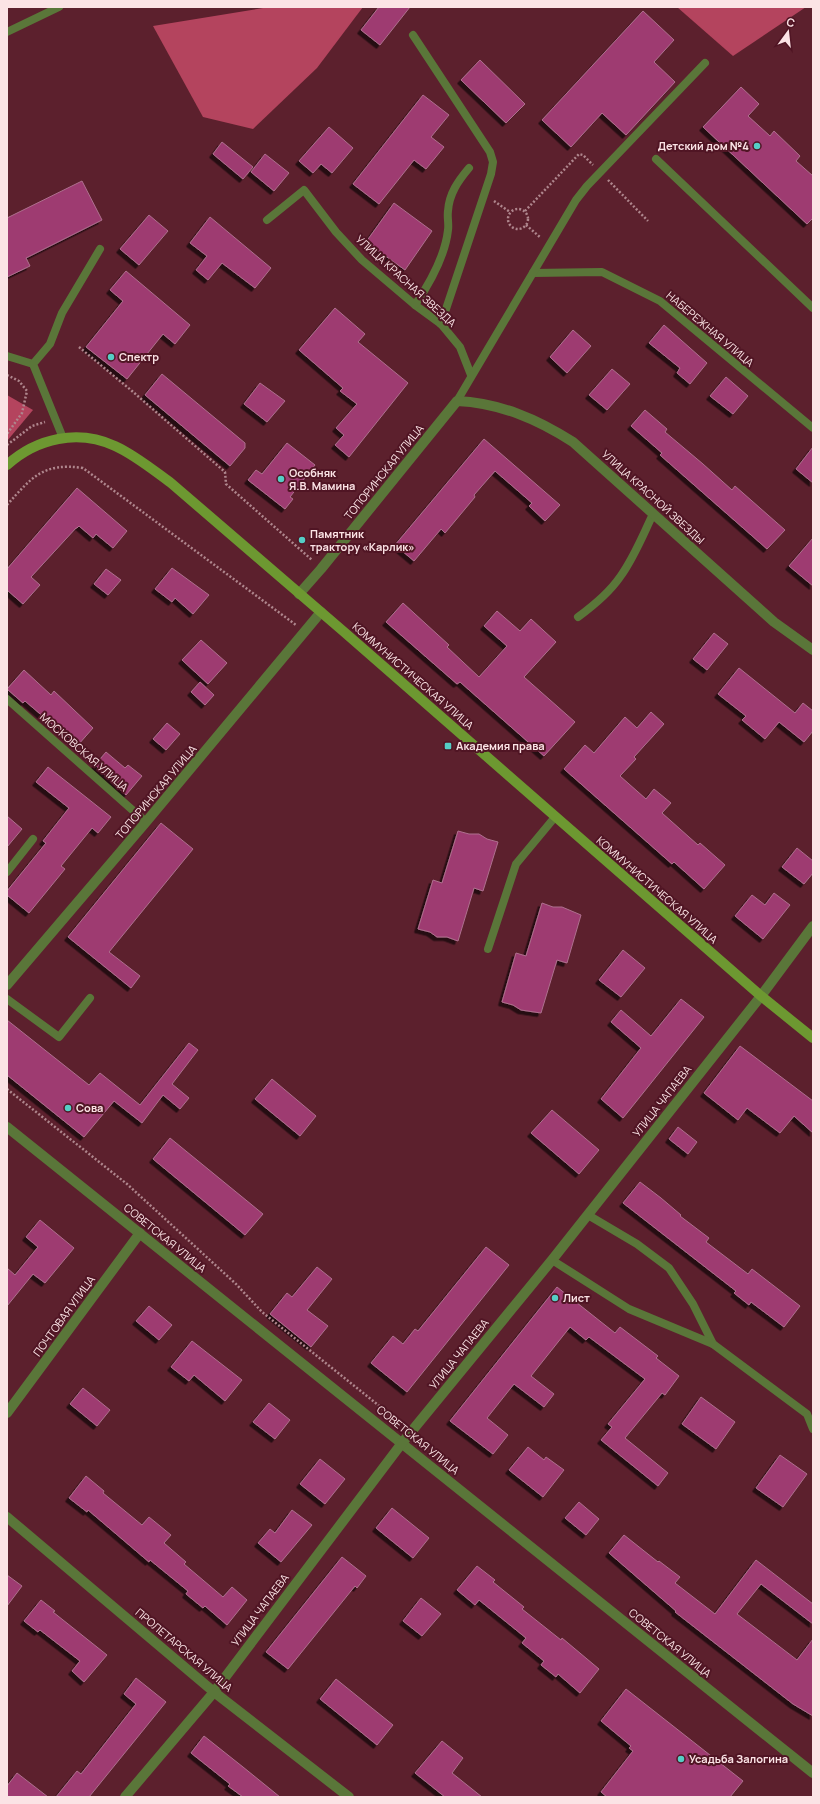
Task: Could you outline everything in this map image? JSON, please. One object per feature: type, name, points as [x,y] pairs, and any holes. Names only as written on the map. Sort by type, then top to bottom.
[{"type":"main road","name":"КОММУНИСТИЧЕСКАЯ УЛИЦА","points":[[7,465],[17,456],[40,444],[64,438],[80,437],[98,440],[115,446],[170,483],[321,612],[760,996],[813,1038]]},
{"type":"street","name":"ТОПОРИНСКАЯ УЛИЦА","points":[[299,594],[322,569],[457,401]]},
{"type":"street","name":"УЛИЦА КРАСНОЙ ЗВЕЗДЫ","points":[[457,401],[480,402],[508,409],[551,428],[573,442],[774,622],[813,650]]},
{"type":"street","name":"ТОПОРИНСКАЯ УЛИЦА","points":[[7,985],[146,822],[321,612]]},
{"type":"street","name":"УЛИЦА ЧАПАЕВА","points":[[124,1797],[214,1692],[402,1442],[588,1215],[813,926]]},
{"type":"street","name":"СОВЕТСКАЯ УЛИЦА","points":[[7,1127],[402,1442],[813,1773]]},
{"type":"street","name":"ПОЧТОВАЯ УЛИЦА","points":[[7,1413],[140,1233]]},
{"type":"street","name":"ПРОЛЕТАРСКАЯ УЛИЦА","points":[[7,1517],[214,1692],[349,1797]]},
{"type":"lane","points":[[7,32],[59,7]]},
{"type":"lane","points":[[413,35],[490,152],[493,162],[485,195],[441,324]]},
{"type":"lane","points":[[457,401],[576,200],[704,63]]},
{"type":"lane","points":[[656,160],[813,308]]},
{"type":"lane","points":[[415,306],[428,287],[438,265],[448,230],[448,212],[451,196],[459,180],[469,168]]},
{"type":"lane","name":"УЛИЦА КРАСНАЯ ЗВЕЗДА","points":[[267,220],[304,190],[336,232],[362,260],[415,306],[441,324],[460,347],[471,375]]},
{"type":"lane","points":[[33,364],[50,344],[62,313],[100,249]]},
{"type":"lane","name":"НАБЕРЕЖНАЯ УЛИЦА","points":[[533,273],[602,272],[660,301],[813,428]]},
{"type":"lane","points":[[7,356],[33,364]]},
{"type":"lane","points":[[33,364],[64,438]]},
{"type":"lane","points":[[578,617],[599,601],[620,578],[634,556],[653,514]]},
{"type":"lane","name":"МОСКОВСКАЯ УЛИЦА","points":[[7,699],[146,822]]},
{"type":"lane","points":[[488,949],[516,864],[555,817]]},
{"type":"lane","points":[[7,872],[33,839]]},
{"type":"lane","points":[[7,999],[59,1037],[90,998]]},
{"type":"lane","points":[[588,1215],[637,1244],[669,1268],[693,1304],[713,1344]]},
{"type":"lane","points":[[552,1260],[629,1309],[713,1344],[807,1414],[813,1429]]},
{"type":"path","points":[[485,195],[510,212]]},
{"type":"path","points":[[517,209],[525,212],[529,218],[526,225],[519,229],[511,227],[507,219],[510,212],[517,209]]},
{"type":"path","points":[[526,225],[549,245]]},
{"type":"path","points":[[78,347],[128,387],[224,472],[226,484],[322,569]]},
{"type":"path","points":[[7,375],[19,381],[27,391],[22,413],[7,434]]},
{"type":"path","points":[[7,445],[32,426],[56,419]]},
{"type":"path","points":[[7,505],[27,482],[43,471],[66,465],[83,468],[305,631]]},
{"type":"path","points":[[7,1089],[127,1184],[236,1284],[262,1312],[411,1431]]},
{"type":"shaded area","points":[[269,7],[363,7],[317,68],[253,129],[203,117],[153,26]]},
{"type":"shaded area","points":[[677,7],[806,7],[733,56]]},
{"type":"shaded area","points":[[7,395],[33,410],[7,441]]},
{"type":"building","points":[[379,7],[410,7],[380,45],[361,30]]},
{"type":"building","points":[[643,11],[674,40],[654,62],[675,82],[626,135],[602,113],[571,147],[542,120]]},
{"type":"building","points":[[480,60],[525,104],[506,123],[461,80]]},
{"type":"building","name":"Детский дом №4","points":[[741,87],[759,104],[748,116],[770,136],[774,131],[800,156],[796,161],[813,176],[813,218],[807,224],[703,127]]},
{"type":"building","points":[[423,95],[449,115],[431,137],[444,147],[426,169],[414,160],[379,204],[353,184]]},
{"type":"building","points":[[329,127],[353,148],[332,173],[321,164],[313,173],[299,161]]},
{"type":"building","points":[[222,142],[253,167],[243,179],[213,154]]},
{"type":"building","points":[[265,154],[289,173],[274,191],[251,172]]},
{"type":"building","points":[[82,181],[102,220],[26,258],[30,266],[7,277],[7,218]]},
{"type":"building","points":[[394,203],[432,231],[405,270],[366,242]]},
{"type":"building","points":[[149,215],[168,231],[139,265],[120,249]]},
{"type":"building","points":[[210,217],[271,268],[255,288],[222,263],[208,280],[196,270],[207,256],[190,243]]},
{"type":"building","points":[[126,271],[190,325],[175,344],[163,334],[127,379],[86,347],[123,301],[110,290]]},
{"type":"building","points":[[335,308],[365,334],[358,342],[408,383],[349,457],[335,445],[344,435],[336,428],[357,404],[340,391],[343,388],[299,350]]},
{"type":"building","points":[[664,325],[707,363],[690,384],[677,373],[680,368],[649,343]]},
{"type":"building","points":[[573,330],[591,346],[567,373],[550,357]]},
{"type":"building","points":[[612,369],[630,384],[607,410],[589,395]]},
{"type":"building","points":[[162,374],[245,443],[245,448],[230,466],[145,395]]},
{"type":"building","points":[[726,377],[748,396],[733,414],[710,396]]},
{"type":"building","points":[[260,383],[285,401],[267,422],[244,404]]},
{"type":"building","points":[[645,410],[667,429],[665,432],[732,490],[735,486],[785,530],[767,549],[660,455],[662,453],[631,426]]},
{"type":"building","points":[[484,439],[560,505],[545,521],[529,506],[532,503],[495,471],[474,495],[475,497],[445,533],[441,529],[414,561],[395,545]]},
{"type":"building","points":[[287,443],[315,465],[290,497],[293,499],[285,509],[248,480],[256,470],[262,474]]},
{"type":"building","points":[[813,447],[813,483],[796,469]]},
{"type":"building","points":[[77,488],[127,531],[113,548],[96,534],[93,538],[79,526],[76,528],[31,577],[40,585],[23,604],[7,590],[7,569]]},
{"type":"building","points":[[813,538],[813,586],[789,566]]},
{"type":"building","points":[[172,568],[209,595],[193,614],[175,598],[172,602],[155,589]]},
{"type":"building","points":[[106,569],[121,580],[108,595],[94,584]]},
{"type":"building","points":[[403,603],[449,645],[447,647],[479,677],[507,646],[484,626],[497,611],[520,631],[531,619],[556,642],[524,677],[575,722],[544,756],[460,682],[457,684],[386,622]]},
{"type":"building","points":[[714,633],[728,644],[707,670],[693,659]]},
{"type":"building","points":[[201,640],[227,663],[208,684],[182,660]]},
{"type":"building","points":[[739,668],[795,713],[803,703],[813,711],[813,731],[804,742],[779,722],[765,739],[742,720],[746,716],[718,694]]},
{"type":"building","points":[[24,670],[51,695],[54,691],[93,728],[78,745],[25,701],[23,703],[7,689]]},
{"type":"building","points":[[200,682],[214,695],[205,705],[191,692]]},
{"type":"building","points":[[651,712],[664,724],[634,757],[636,759],[620,776],[646,799],[654,789],[671,803],[662,813],[698,845],[700,843],[725,865],[704,889],[674,862],[672,864],[564,769],[585,745],[594,753],[625,717],[637,728]]},
{"type":"building","points":[[167,723],[180,734],[166,750],[153,739]]},
{"type":"building","points":[[106,752],[125,768],[128,765],[142,776],[126,795],[95,765]]},
{"type":"building","points":[[48,767],[111,817],[98,833],[92,828],[61,866],[65,869],[29,913],[7,895],[7,891],[46,843],[43,841],[69,808],[36,782]]},
{"type":"building","points":[[7,816],[22,829],[7,847]]},
{"type":"building","points":[[161,823],[193,849],[109,952],[140,976],[131,988],[68,937]]},
{"type":"building","points":[[458,831],[469,834],[479,834],[487,839],[498,842],[483,891],[474,888],[458,941],[447,937],[437,937],[430,932],[418,929],[433,880],[442,883]]},
{"type":"building","points":[[797,848],[813,861],[813,873],[804,884],[782,867]]},
{"type":"building","points":[[774,893],[790,905],[763,939],[735,916],[752,895],[765,905]]},
{"type":"building","points":[[542,903],[553,907],[562,907],[581,915],[567,963],[557,960],[541,1013],[521,1010],[513,1005],[502,1002],[516,953],[526,956]]},
{"type":"building","points":[[623,950],[645,968],[621,997],[599,980]]},
{"type":"building","points":[[681,999],[704,1017],[623,1118],[601,1099],[641,1048],[611,1022],[621,1010],[651,1036]]},
{"type":"building","points":[[7,1020],[89,1085],[100,1073],[140,1105],[189,1043],[198,1050],[172,1084],[189,1098],[180,1109],[163,1095],[142,1123],[114,1101],[84,1137],[7,1075]]},
{"type":"building","points":[[740,1046],[813,1101],[813,1133],[794,1116],[780,1133],[747,1108],[738,1120],[704,1093]]},
{"type":"building","points":[[272,1079],[316,1116],[300,1136],[255,1099]]},
{"type":"building","points":[[552,1110],[599,1150],[579,1174],[531,1133]]},
{"type":"building","points":[[678,1127],[697,1142],[688,1154],[669,1139]]},
{"type":"building","points":[[170,1138],[263,1214],[245,1235],[153,1159]]},
{"type":"building","points":[[640,1182],[709,1238],[706,1242],[748,1274],[752,1269],[800,1306],[784,1327],[751,1302],[749,1305],[734,1293],[736,1291],[623,1203]]},
{"type":"building","points":[[40,1220],[74,1248],[45,1283],[33,1274],[7,1306],[7,1268],[15,1275],[38,1247],[26,1237]]},
{"type":"building","points":[[486,1247],[509,1265],[407,1392],[371,1363],[393,1336],[403,1344],[415,1329],[418,1331]]},
{"type":"building","points":[[317,1267],[332,1279],[307,1310],[328,1326],[311,1347],[270,1314],[287,1293],[292,1297]]},
{"type":"building","points":[[557,1287],[615,1333],[620,1327],[658,1356],[656,1358],[679,1376],[665,1395],[662,1393],[625,1438],[668,1473],[658,1486],[601,1440],[612,1427],[608,1424],[645,1379],[589,1337],[586,1340],[570,1327],[531,1376],[554,1394],[544,1407],[514,1384],[487,1418],[508,1435],[493,1454],[450,1421]]},
{"type":"building","points":[[149,1306],[172,1325],[159,1340],[136,1321]]},
{"type":"building","points":[[192,1341],[242,1380],[225,1401],[194,1375],[189,1381],[171,1367]]},
{"type":"building","points":[[83,1388],[110,1410],[97,1426],[70,1404]]},
{"type":"building","points":[[701,1397],[735,1422],[716,1449],[682,1424]]},
{"type":"building","points":[[269,1403],[290,1420],[275,1439],[253,1422]]},
{"type":"building","points":[[528,1447],[544,1460],[546,1457],[564,1470],[543,1497],[509,1470]]},
{"type":"building","points":[[780,1455],[807,1474],[783,1507],[756,1488]]},
{"type":"building","points":[[320,1459],[345,1479],[325,1504],[300,1484]]},
{"type":"building","points":[[86,1476],[104,1491],[103,1493],[142,1525],[149,1517],[171,1535],[164,1543],[186,1562],[184,1564],[223,1597],[232,1587],[247,1600],[227,1625],[205,1606],[203,1608],[186,1594],[188,1591],[150,1560],[149,1562],[88,1510],[87,1512],[69,1498]]},
{"type":"building","points":[[579,1502],[599,1519],[586,1535],[565,1518]]},
{"type":"building","points":[[392,1508],[429,1538],[413,1558],[376,1528]]},
{"type":"building","points":[[292,1510],[312,1525],[281,1562],[258,1543],[270,1529],[275,1533]]},
{"type":"building","points":[[624,1535],[680,1577],[675,1583],[715,1614],[756,1560],[813,1604],[813,1624],[761,1584],[737,1614],[797,1660],[813,1639],[813,1716],[793,1704],[675,1612],[676,1611],[609,1553]]},
{"type":"building","points":[[342,1557],[366,1576],[357,1588],[355,1586],[288,1669],[266,1652]]},
{"type":"building","points":[[477,1566],[495,1580],[493,1582],[524,1607],[522,1609],[561,1640],[562,1638],[599,1669],[580,1693],[558,1674],[556,1677],[541,1665],[544,1661],[522,1643],[526,1638],[479,1600],[475,1605],[457,1590]]},
{"type":"building","points":[[7,1575],[22,1586],[7,1606]]},
{"type":"building","points":[[421,1598],[441,1614],[422,1636],[403,1621]]},
{"type":"building","points":[[41,1600],[55,1611],[53,1612],[107,1655],[84,1682],[72,1671],[80,1661],[40,1630],[38,1632],[24,1621]]},
{"type":"building","points":[[136,1678],[166,1702],[89,1797],[56,1797],[77,1771],[81,1774],[136,1704],[124,1694]]},
{"type":"building","points":[[336,1679],[393,1725],[377,1745],[320,1699]]},
{"type":"building","points":[[626,1689],[743,1781],[730,1797],[607,1797],[601,1792],[633,1751],[629,1748],[631,1746],[601,1721]]},
{"type":"building","points":[[204,1736],[280,1797],[243,1797],[228,1786],[230,1784],[191,1753]]},
{"type":"building","points":[[442,1741],[463,1758],[452,1773],[482,1797],[445,1797],[415,1773]]},
{"type":"building","points":[[17,1773],[48,1797],[7,1797],[7,1786]]},
{"type":"place","name":"Детский дом №4","points":[[757,146]]},
{"type":"place","name":"Спектр","points":[[111,357]]},
{"type":"place","name":"Особняк Я.В. Мамина","points":[[281,479]]},
{"type":"place","name":"Памятник трактору «Карлик»","points":[[302,540]]},
{"type":"place","name":"Академия права","points":[[448,746]]},
{"type":"place","name":"Сова","points":[[68,1108]]},
{"type":"place","name":"Лист","points":[[555,1298]]},
{"type":"place","name":"Усадьба Залогина","points":[[681,1759]]}]
